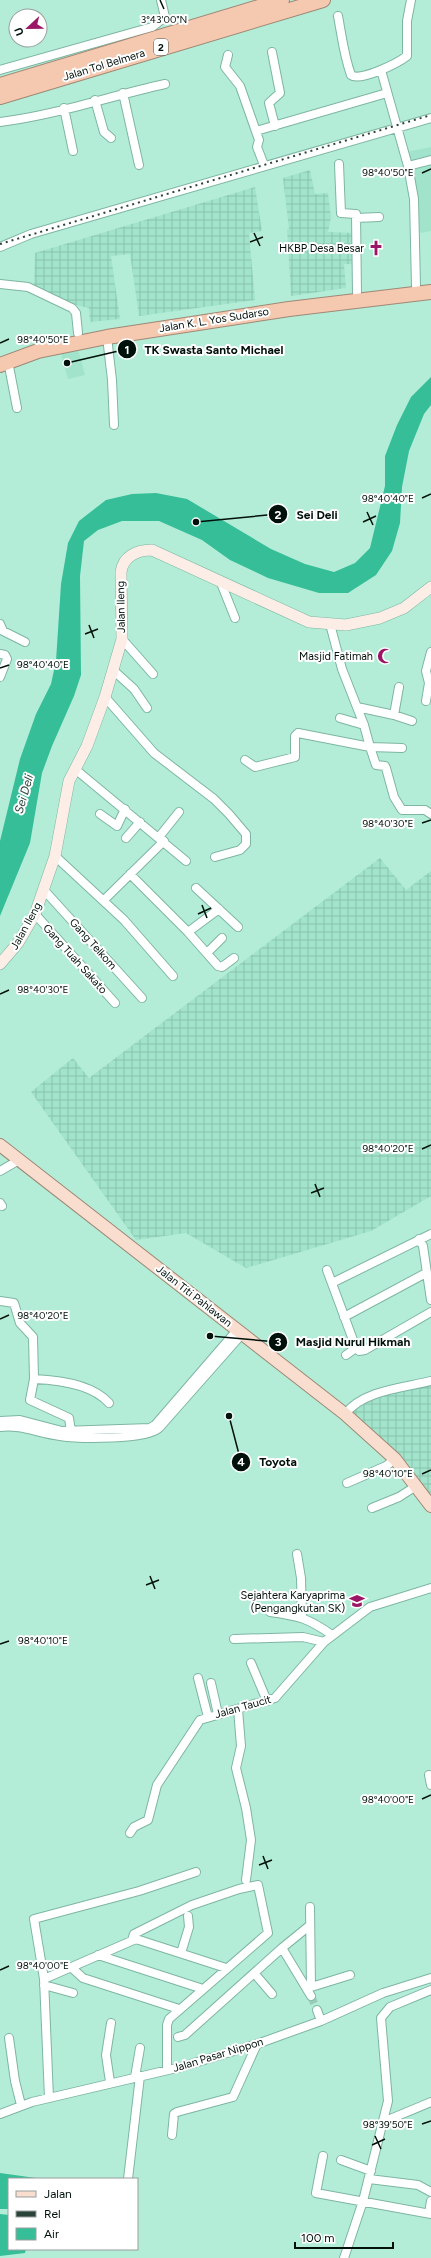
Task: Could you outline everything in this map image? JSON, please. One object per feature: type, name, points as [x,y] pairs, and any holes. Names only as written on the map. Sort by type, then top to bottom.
[{"type":"highway","name":"Jalan Tol Belmera","points":[[0,85],[282,0]]},
{"type":"highway","name":"Jalan Tol Belmera","points":[[0,97],[323,0]]},
{"type":"highway","name":"Jalan K. L. Yos Sudarso","points":[[3,361],[35,343],[78,333],[176,317],[431,283]]},
{"type":"highway","name":"Jalan K. L. Yos Sudarso","points":[[3,361],[57,346],[107,337],[289,309],[431,292]]},
{"type":"main road","name":"Jalan Titi Pahlawan","points":[[1,1146],[345,1414],[395,1459],[431,1506]]},
{"type":"street","points":[[0,70],[152,27],[165,17],[161,0]]},
{"type":"street","points":[[338,16],[343,41],[343,50],[351,76],[356,77],[381,70],[407,56],[407,21],[411,0]]},
{"type":"street","points":[[272,52],[280,93],[269,103],[275,126]]},
{"type":"street","points":[[228,55],[224,67],[227,72],[238,81],[259,140],[257,147],[264,165]]},
{"type":"street","points":[[381,70],[396,128],[408,166],[414,199],[416,286]]},
{"type":"street","points":[[0,122],[35,117],[95,100],[165,84]]},
{"type":"street","points":[[123,93],[140,165]]},
{"type":"street","points":[[256,131],[387,93]]},
{"type":"street","points":[[95,100],[104,132],[111,138]]},
{"type":"street","points":[[64,108],[73,151]]},
{"type":"street","points":[[0,246],[31,234],[264,165],[431,118]]},
{"type":"street","points":[[408,166],[431,160]]},
{"type":"street","points":[[339,164],[341,213],[356,214],[357,293]]},
{"type":"street","points":[[356,218],[379,217]]},
{"type":"street","points":[[0,284],[28,288],[72,308],[76,313],[78,333]]},
{"type":"street","points":[[107,337],[112,380],[114,425]]},
{"type":"street","points":[[3,361],[17,408]]},
{"type":"street","name":"Jalan Ileng","points":[[0,964],[18,943],[35,914],[44,890],[55,856],[65,796],[75,768],[87,746],[105,697],[122,639],[122,564],[134,553],[152,550],[292,616],[310,622],[346,625],[380,618],[404,608],[431,588]]},
{"type":"street","points":[[221,583],[235,618]]},
{"type":"street","points":[[0,624],[3,631],[25,642]]},
{"type":"street","points":[[330,624],[342,669],[364,725],[376,765],[384,766],[386,768],[394,797],[399,807],[406,811],[428,810],[431,814]]},
{"type":"street","points":[[122,639],[153,674]]},
{"type":"street","points":[[426,701],[428,683],[426,671],[431,652]]},
{"type":"street","points":[[0,654],[5,655],[7,659],[0,677]]},
{"type":"street","points":[[113,670],[134,689],[147,708]]},
{"type":"street","points":[[394,715],[399,687]]},
{"type":"street","points":[[105,697],[154,753],[214,799],[246,834],[246,844],[240,850],[215,857]]},
{"type":"street","points":[[357,707],[394,715],[412,721]]},
{"type":"street","points":[[340,718],[364,725]]},
{"type":"street","points":[[245,760],[255,767],[295,757],[294,736],[298,733],[370,747],[402,748]]},
{"type":"street","points":[[75,768],[162,839],[186,861]]},
{"type":"street","points":[[100,814],[117,826],[125,809]]},
{"type":"street","points":[[104,900],[162,839],[180,812]]},
{"type":"street","points":[[126,838],[140,822]]},
{"type":"street","points":[[55,856],[104,900],[173,976]]},
{"type":"street","points":[[130,874],[188,932],[220,967],[234,958]]},
{"type":"street","points":[[196,888],[238,927]]},
{"type":"street","name":"Gang Telkom","points":[[44,890],[142,998]]},
{"type":"street","points":[[188,932],[219,909]]},
{"type":"street","name":"Gang Tuah Sakato","points":[[35,914],[115,1004]]},
{"type":"street","points":[[207,953],[222,938]]},
{"type":"street","points":[[0,1171],[18,1159]]},
{"type":"street","points":[[332,1283],[421,1243],[431,1234]]},
{"type":"street","points":[[421,1243],[431,1243]]},
{"type":"street","points":[[421,1243],[431,1300]]},
{"type":"street","points":[[327,1270],[356,1348],[359,1351],[365,1350],[431,1312]]},
{"type":"street","points":[[344,1317],[426,1273]]},
{"type":"street","points":[[0,1301],[14,1303],[20,1323],[32,1333],[34,1379],[30,1400],[69,1418],[71,1431]]},
{"type":"street","points":[[0,1427],[18,1426],[61,1434],[141,1435],[153,1429],[240,1332]]},
{"type":"street","points":[[346,1356],[356,1348]]},
{"type":"street","points":[[34,1379],[53,1380],[96,1391],[109,1404]]},
{"type":"street","points":[[345,1414],[360,1401],[372,1396],[431,1381]]},
{"type":"street","points":[[0,1421],[20,1420],[61,1434],[71,1431],[153,1429]]},
{"type":"street","points":[[347,1483],[386,1466],[395,1459]]},
{"type":"street","points":[[372,1508],[399,1497],[416,1486]]},
{"type":"street","points":[[296,1554],[301,1578],[302,1617]]},
{"type":"street","name":"Jalan Taucit","points":[[130,1833],[134,1827],[148,1820],[157,1785],[200,1721],[208,1716],[238,1709],[267,1700],[280,1694],[298,1670],[324,1642],[370,1607],[431,1588]]},
{"type":"street","points":[[270,1612],[302,1617],[314,1622],[332,1635]]},
{"type":"street","points":[[234,1639],[303,1637],[324,1642]]},
{"type":"street","points":[[251,1663],[267,1700]]},
{"type":"street","points":[[198,1678],[208,1716]]},
{"type":"street","points":[[211,1683],[218,1714]]},
{"type":"street","points":[[238,1709],[241,1746],[236,1768],[246,1808],[251,1840],[246,1880]]},
{"type":"street","points":[[429,1775],[431,1785]]},
{"type":"street","points":[[49,2098],[44,1982],[34,1920],[140,1890],[196,1872]]},
{"type":"street","points":[[132,1940],[134,1934],[192,1906],[257,1885],[268,1933],[179,2009],[167,2023],[167,2070]]},
{"type":"street","points":[[310,1907],[310,1991]]},
{"type":"street","points":[[181,1953],[190,1927],[188,1916]]},
{"type":"street","points":[[178,2037],[185,2035],[255,1974],[282,1948],[309,1926]]},
{"type":"street","points":[[44,1982],[132,1940],[139,1940],[226,1968]]},
{"type":"street","points":[[282,1948],[310,1991]]},
{"type":"street","points":[[98,1955],[202,1989]]},
{"type":"street","points":[[72,1968],[83,1978],[179,2009]]},
{"type":"street","points":[[255,1974],[272,1994]]},
{"type":"street","points":[[310,1991],[350,1974]]},
{"type":"street","name":"Jalan Pasar Nippon","points":[[0,2114],[21,2105],[110,2082],[167,2070],[257,2044],[321,2021],[383,1993],[431,1978]]},
{"type":"street","points":[[44,1982],[73,1993]]},
{"type":"street","points":[[344,2258],[363,2201],[389,2096],[381,2016],[390,2007],[431,1990]]},
{"type":"street","points":[[317,2010],[321,2021]]},
{"type":"street","points":[[110,2082],[106,2055],[111,2023]]},
{"type":"street","points":[[9,2038],[15,2081],[21,2105]]},
{"type":"street","points":[[172,2135],[174,2114],[177,2112],[232,2097],[257,2044]]},
{"type":"street","points":[[128,2178],[140,2048]]},
{"type":"street","points":[[383,2122],[431,2102]]},
{"type":"street","points":[[323,2156],[316,2193],[430,2213],[431,2201]]},
{"type":"street","points":[[341,2160],[370,2175],[418,2185],[431,2192]]},
{"type":"shaded area","points":[[431,147],[431,231],[421,233],[415,221],[406,152]]},
{"type":"shaded area","points":[[310,170],[315,194],[328,193],[331,217],[328,232],[354,233],[355,264],[344,264],[346,288],[291,296],[287,229],[289,229],[283,178]]},
{"type":"shaded area","points":[[255,187],[262,231],[249,233],[255,300],[139,316],[130,254],[111,256],[120,319],[90,322],[89,308],[76,305],[34,285],[35,253]]},
{"type":"shaded area","points":[[77,345],[85,375],[68,379],[60,350]]},
{"type":"shaded area","points":[[380,858],[406,890],[431,871],[431,1196],[371,1231],[246,1268],[186,1233],[136,1240],[31,1092],[73,1058],[89,1078]]},
{"type":"shaded area","points":[[431,1384],[431,1496],[399,1456],[351,1410],[368,1400]]},
{"type":"water","points":[[431,377],[431,405],[424,414],[409,451],[402,487],[400,523],[392,551],[376,575],[348,593],[319,593],[268,578],[230,560],[202,540],[159,521],[122,521],[98,530],[84,541],[80,576],[81,675],[74,696],[42,773],[30,843],[0,916],[0,841],[20,759],[36,714],[51,684],[56,661],[61,584],[68,543],[79,521],[106,500],[132,494],[156,493],[187,499],[271,549],[305,564],[334,572],[355,563],[370,548],[385,486],[385,456],[397,425],[411,397]]},
{"type":"water","points":[[0,2173],[36,2178],[8,2178],[8,2209],[0,2209]]},
{"type":"water","points":[[0,2214],[8,2215],[8,2250],[26,2250],[25,2253],[0,2256]]},
{"type":"tunnel","points":[[311,1996],[317,2010]]},
{"type":"railway","points":[[0,244],[431,115]]},
{"type":"place","name":"HKBP Desa Besar","points":[[376,248]]},
{"type":"place","name":"TK Swasta Santo Michael","points":[[67,363]]},
{"type":"place","name":"Sei Deli","points":[[196,522]]},
{"type":"place","name":"Masjid Fatimah","points":[[385,656]]},
{"type":"place","name":"Masjid Nurul Hikmah","points":[[210,1336]]},
{"type":"place","name":"Toyota","points":[[229,1416]]},
{"type":"place","name":"Sejahtera Karyaprima (Pengangkutan SK)","points":[[357,1601]]}]
